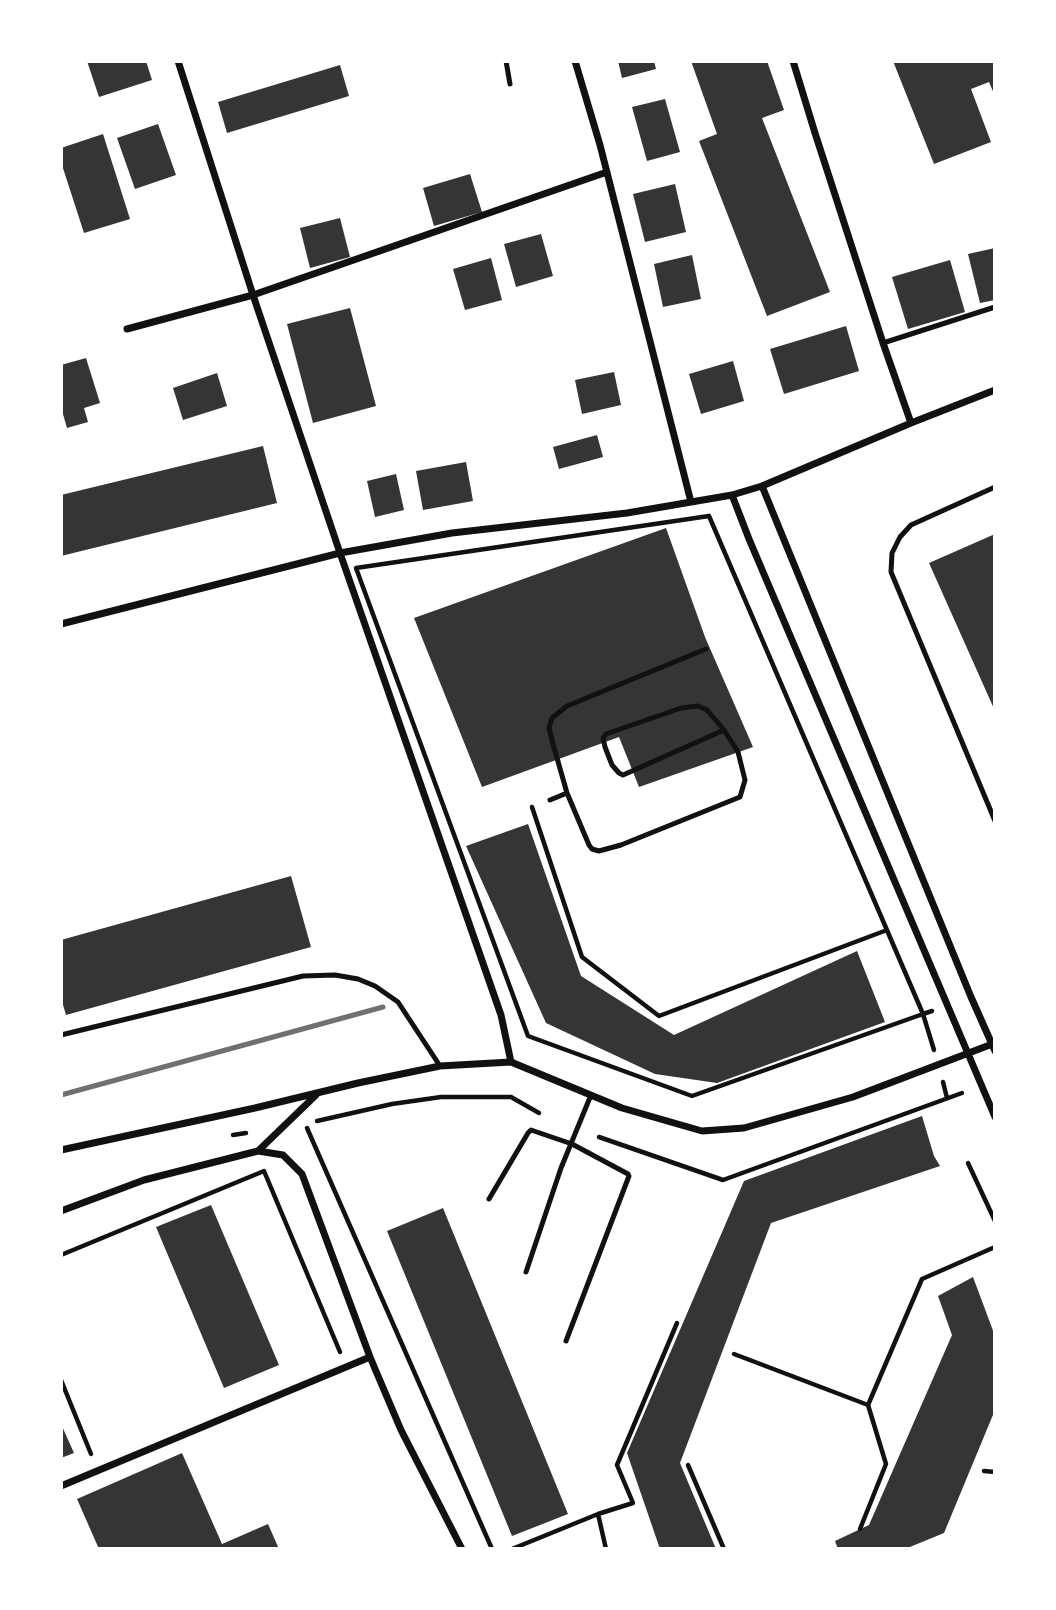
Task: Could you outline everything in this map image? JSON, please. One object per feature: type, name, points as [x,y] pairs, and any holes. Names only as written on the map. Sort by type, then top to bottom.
[{"type":"street","points":[[178,61],[340,553],[501,1015],[511,1062]]},
{"type":"street","points":[[575,61],[607,172],[691,502]]},
{"type":"street","points":[[793,61],[814,133],[911,423]]},
{"type":"street","points":[[127,329],[253,295],[607,172]]},
{"type":"street","points":[[61,624],[340,553],[452,533],[627,513],[732,495],[995,390]]},
{"type":"street","points":[[61,1150],[440,1066],[511,1062],[622,1108],[702,1131],[744,1128],[853,1097],[968,1053],[994,1046],[966,985],[762,485]]},
{"type":"street","points":[[732,495],[748,539],[995,1117]]},
{"type":"street","points":[[258,1151],[317,1093]]},
{"type":"street","points":[[61,1211],[144,1180],[258,1151],[284,1155],[302,1174],[370,1357],[401,1430],[462,1549]]},
{"type":"street","points":[[61,1486],[370,1357]]},
{"type":"lane","points":[[506,61],[510,84]]},
{"type":"lane","points":[[883,343],[995,307]]},
{"type":"lane","points":[[995,487],[911,525],[900,537],[892,553],[891,572],[995,821]]},
{"type":"lane","points":[[706,649],[567,706],[552,718],[549,728],[567,793],[592,849],[606,850],[621,845],[740,797],[745,780],[738,752],[724,730],[707,710],[698,706],[681,708],[606,734],[603,738],[612,765],[623,775],[724,730]]},
{"type":"lane","points":[[550,800],[567,793]]},
{"type":"lane","points":[[61,1035],[303,976],[335,975],[358,979],[375,986],[398,1002],[440,1066]]},
{"type":"lane","points":[[526,1272],[561,1168],[591,1095]]},
{"type":"lane","points":[[489,1199],[527,1133],[535,1130],[572,1144],[628,1174],[566,1341]]},
{"type":"path","points":[[709,516],[887,930],[923,1014],[692,1097],[528,1036],[356,568],[709,516]]},
{"type":"path","points":[[532,807],[582,957],[659,1016],[887,930]]},
{"type":"path","points":[[577,1129],[723,1180],[962,1093]]},
{"type":"path","points":[[492,1549],[305,1124],[392,1104],[442,1097],[511,1097],[542,1115]]},
{"type":"path","points":[[968,1163],[995,1221]]},
{"type":"path","points":[[61,1255],[264,1171],[341,1353]]},
{"type":"path","points":[[860,1529],[886,1464],[868,1405],[922,1279],[995,1247]]},
{"type":"path","points":[[512,1549],[598,1514],[633,1503],[617,1465],[677,1323]]},
{"type":"path","points":[[734,1354],[868,1405]]},
{"type":"path","points":[[61,1380],[92,1458]]},
{"type":"path","points":[[688,1465],[724,1549]]},
{"type":"path","points":[[984,1471],[995,1472]]},
{"type":"path","points":[[598,1514],[606,1549]]},
{"type":"building","points":[[87,61],[146,61],[152,80],[99,97]]},
{"type":"building","points":[[618,61],[654,61],[656,69],[622,78]]},
{"type":"building","points":[[691,61],[767,61],[784,110],[762,118],[830,292],[767,316],[699,141],[717,134]]},
{"type":"building","points":[[893,61],[995,61],[995,96],[989,82],[971,89],[991,142],[934,164]]},
{"type":"building","points":[[340,65],[349,96],[227,133],[218,102]]},
{"type":"building","points":[[665,99],[680,152],[647,161],[632,107]]},
{"type":"building","points":[[158,124],[176,175],[135,189],[117,138]]},
{"type":"building","points":[[103,134],[130,219],[84,233],[61,162],[61,148]]},
{"type":"building","points":[[470,174],[482,212],[434,226],[423,188]]},
{"type":"building","points":[[675,184],[686,232],[645,242],[633,194]]},
{"type":"building","points":[[340,218],[350,257],[310,268],[300,228]]},
{"type":"building","points":[[541,234],[553,276],[516,287],[504,244]]},
{"type":"building","points":[[995,248],[995,300],[980,303],[968,254]]},
{"type":"building","points":[[692,255],[701,299],[663,307],[654,264]]},
{"type":"building","points":[[491,258],[502,300],[465,310],[453,269]]},
{"type":"building","points":[[950,260],[965,312],[908,329],[892,277]]},
{"type":"building","points":[[350,308],[376,406],[313,423],[287,324]]},
{"type":"building","points":[[846,326],[859,371],[784,394],[770,349]]},
{"type":"building","points":[[86,358],[100,403],[84,408],[88,422],[67,428],[63,414],[61,415],[61,365]]},
{"type":"building","points":[[733,361],[744,401],[701,414],[689,374]]},
{"type":"building","points":[[614,372],[621,405],[582,414],[575,380]]},
{"type":"building","points":[[217,373],[227,406],[183,420],[173,388]]},
{"type":"building","points":[[597,435],[603,457],[559,469],[553,447]]},
{"type":"building","points":[[263,446],[277,503],[61,556],[61,495]]},
{"type":"building","points":[[466,462],[473,501],[423,510],[416,471]]},
{"type":"building","points":[[396,474],[404,510],[375,517],[367,481]]},
{"type":"building","points":[[666,528],[705,637],[753,747],[639,787],[619,737],[482,787],[414,618]]},
{"type":"building","points":[[995,534],[995,711],[929,563]]},
{"type":"building","points":[[528,824],[581,976],[674,1035],[857,951],[885,1022],[717,1083],[655,1074],[546,1023],[466,846]]},
{"type":"building","points":[[291,876],[311,947],[66,1015],[61,998],[61,940]]},
{"type":"building","points":[[922,1116],[934,1156],[940,1166],[771,1223],[680,1463],[716,1549],[660,1549],[627,1453],[744,1181]]},
{"type":"building","points":[[211,1205],[279,1365],[224,1388],[156,1227]]},
{"type":"building","points":[[443,1208],[568,1514],[512,1536],[387,1231]]},
{"type":"building","points":[[973,1277],[995,1336],[995,1410],[944,1533],[905,1549],[838,1549],[835,1541],[869,1525],[952,1335],[938,1296]]},
{"type":"building","points":[[61,1424],[74,1453],[61,1458]]},
{"type":"building","points":[[182,1453],[222,1544],[268,1524],[279,1549],[99,1549],[77,1499]]},
{"type":"railway","points":[[61,1095],[383,1007]]}]
